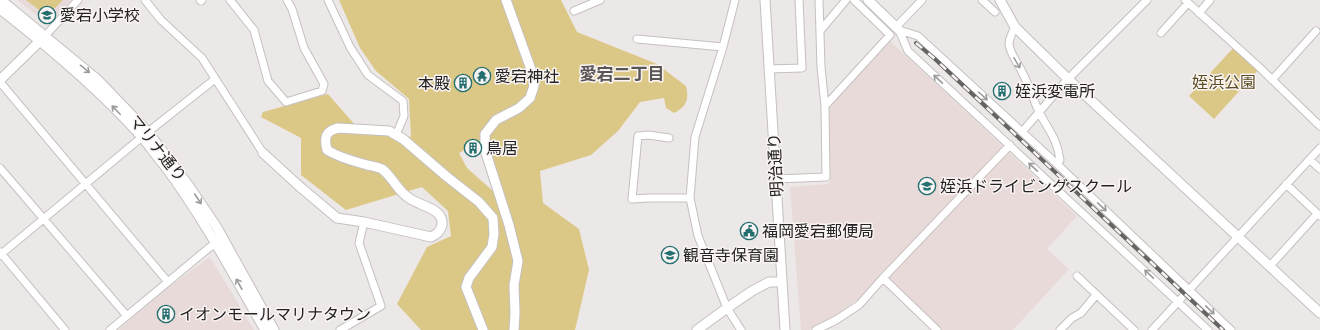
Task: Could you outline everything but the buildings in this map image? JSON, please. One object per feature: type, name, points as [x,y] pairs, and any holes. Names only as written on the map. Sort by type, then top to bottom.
[{"type":"street","name":"マリナ通り","points":[[1,0],[43,38]]},
{"type":"street","points":[[78,0],[0,81],[168,282]]},
{"type":"street","points":[[145,0],[161,20],[202,58],[263,153],[337,218],[364,222],[430,238],[438,233],[441,228],[442,221],[437,212],[409,199],[398,189],[381,169],[337,156],[327,150],[325,142],[327,134],[331,130],[338,128],[389,131],[403,138],[446,176],[479,202],[493,218],[494,234],[492,247],[468,278],[466,287],[483,330]]},
{"type":"street","points":[[230,0],[254,30],[268,81],[286,102],[322,91],[324,84],[304,48],[292,9],[287,0]]},
{"type":"street","points":[[328,0],[350,47],[368,75],[403,101],[404,116],[396,135]]},
{"type":"street","points":[[506,0],[530,68],[534,86],[530,98],[519,108],[496,120],[485,134],[485,150],[509,225],[518,261],[514,285],[514,330]]},
{"type":"street","points":[[574,11],[600,0]]},
{"type":"street","points":[[735,0],[723,47],[695,137],[690,198],[698,236],[727,308],[741,330]]},
{"type":"street","name":"明治通り","points":[[765,0],[785,330]]},
{"type":"street","points":[[770,69],[802,68],[799,0]]},
{"type":"street","points":[[776,179],[826,177],[825,106],[821,67],[818,0]]},
{"type":"street","points":[[820,31],[846,0]]},
{"type":"street","points":[[825,106],[890,35],[854,0]]},
{"type":"street","points":[[898,29],[922,0]]},
{"type":"street","points":[[982,0],[995,12]]},
{"type":"street","points":[[1000,0],[1015,27],[1068,79],[1320,312]]},
{"type":"street","points":[[1022,132],[1068,79],[1147,0]]},
{"type":"street","points":[[1199,13],[1210,0]]},
{"type":"street","points":[[873,2],[898,29],[908,51],[1208,330]]},
{"type":"street","points":[[1161,33],[1186,2],[1320,126]]},
{"type":"street","name":"マリナ通り","points":[[0,9],[43,38],[98,80],[189,186],[220,242],[265,330]]},
{"type":"street","points":[[1015,27],[1009,44],[1011,53],[1022,72],[1040,113],[1050,129],[1058,148],[1060,160],[1057,164]]},
{"type":"street","points":[[898,29],[918,36],[1057,164],[1230,330]]},
{"type":"street","points":[[1272,80],[1316,31]]},
{"type":"street","points":[[637,39],[723,47]]},
{"type":"street","points":[[66,330],[0,254],[215,79]]},
{"type":"street","points":[[669,138],[648,135],[638,136],[632,199],[690,198]]},
{"type":"street","points":[[820,329],[858,305],[1010,145]]},
{"type":"street","points":[[1152,330],[1320,148]]},
{"type":"street","points":[[1310,160],[1320,169]]},
{"type":"street","points":[[0,168],[126,316]]},
{"type":"street","points":[[1270,266],[1319,215],[1286,184]]},
{"type":"street","points":[[340,330],[381,306],[359,243],[364,222]]},
{"type":"street","name":"マリナ通り","points":[[220,242],[274,330]]},
{"type":"street","points":[[110,330],[210,247],[220,242]]},
{"type":"street","points":[[1076,276],[1134,330]]},
{"type":"street","points":[[883,278],[937,330]]},
{"type":"street","points":[[697,330],[727,308],[769,282],[782,282]]},
{"type":"street","points":[[1060,330],[1072,318],[1081,313],[1096,295]]},
{"type":"shaded area","name":"愛宕小学校","points":[[17,0],[71,0],[48,24]]},
{"type":"shaded area","name":"姪浜ドライビングスクール","points":[[890,41],[1077,216],[1047,249],[1069,269],[1013,330],[941,330],[882,275],[857,300],[827,321],[809,330],[801,330],[790,187],[828,184],[830,181],[827,110]]},
{"type":"shaded area","points":[[210,257],[254,330],[118,330],[169,287]]},
{"type":"green space","points":[[26,0],[63,0],[47,16]]},
{"type":"green space","points":[[339,0],[561,0],[577,32],[657,64],[686,86],[686,102],[682,108],[674,113],[666,108],[664,98],[640,102],[618,131],[591,155],[540,171],[543,203],[579,229],[589,270],[575,330],[421,330],[397,304],[427,247],[451,236],[448,211],[422,187],[346,210],[301,175],[301,138],[261,117],[263,112],[328,94],[356,126],[411,137],[409,99],[376,71],[360,48]],"holes":[[[478,143],[493,191],[467,168],[459,153]]]},
{"type":"green space","name":"姪浜公園","points":[[1235,46],[1260,68],[1214,119],[1189,96]]},
{"type":"railway","points":[[916,43],[935,59],[1223,330]]},
{"type":"place","name":"愛宕小学校","points":[[47,15]]},
{"type":"place","name":"愛宕神社","points":[[482,76]]},
{"type":"place","name":"本殿","points":[[463,83]]},
{"type":"place","name":"姪浜変電所","points":[[1002,91]]},
{"type":"place","name":"鳥居","points":[[473,148]]},
{"type":"place","name":"姪浜ドライビングスクール","points":[[927,186]]},
{"type":"place","name":"福岡愛宕郵便局","points":[[749,231]]},
{"type":"place","name":"観音寺保育園","points":[[670,255]]},
{"type":"place","name":"イオンモールマリナタウン","points":[[166,314]]},
{"type":"district","name":"愛宕二丁目","points":[[622,74]]}]
